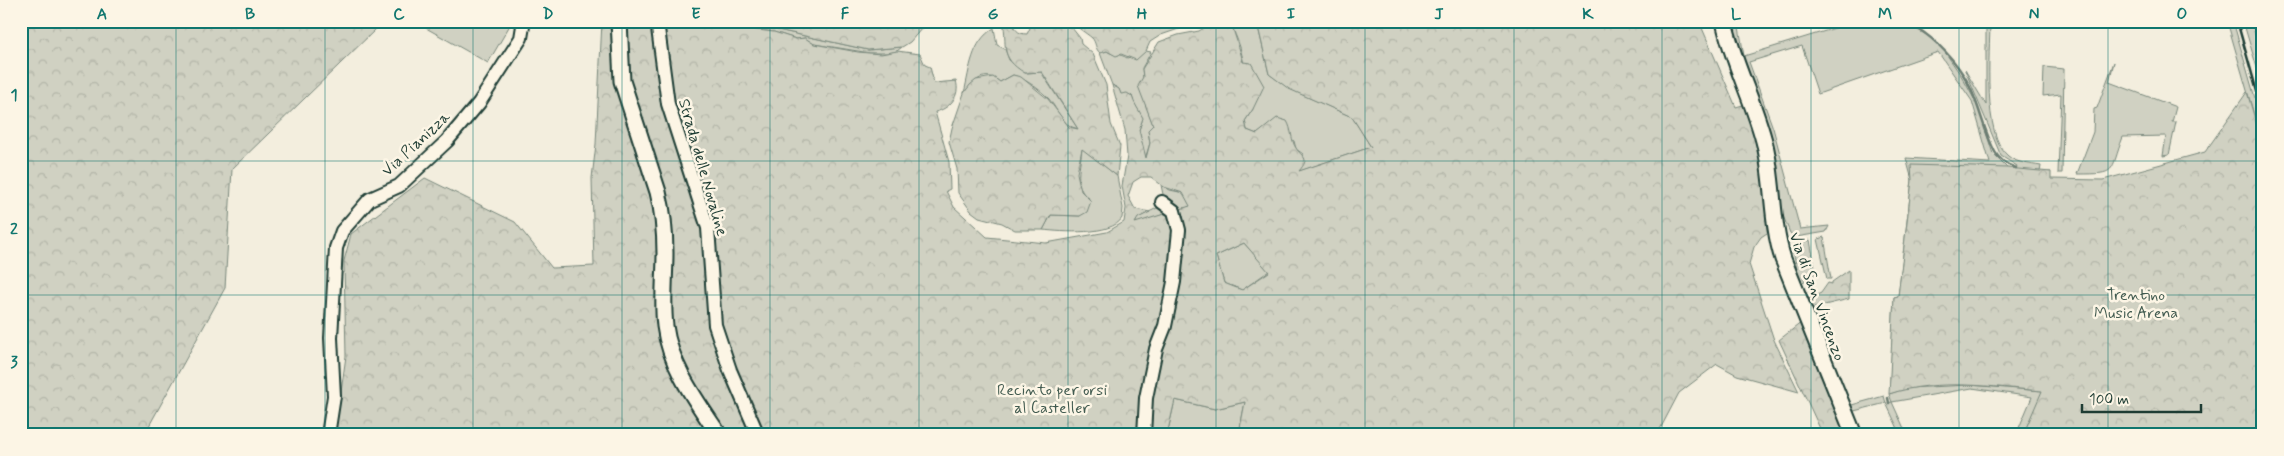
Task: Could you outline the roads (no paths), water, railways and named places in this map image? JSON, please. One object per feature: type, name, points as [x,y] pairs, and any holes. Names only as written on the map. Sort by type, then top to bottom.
[{"type":"main road","points":[[619,21],[622,81],[662,208],[665,252],[665,327],[670,350],[683,378],[719,435]]},
{"type":"main road","name":"Via di San Vincenzo","points":[[1724,21],[1734,61],[1765,146],[1782,259],[1854,435]]},
{"type":"street","name":"Via Pianizza","points":[[328,435],[334,396],[331,338],[336,248],[342,232],[370,199],[399,186],[447,141],[479,103],[521,38],[523,26],[521,21]]},
{"type":"street","name":"Strada delle Novaline","points":[[657,21],[668,104],[708,228],[715,325],[730,370],[758,435]]},
{"type":"street","points":[[1144,435],[1146,398],[1156,348],[1165,326],[1174,282],[1179,230],[1174,211],[1162,202]]},
{"type":"waterway","points":[[1906,21],[1924,32],[1939,45],[1958,67],[1969,85],[1995,152],[2004,162],[2016,168]]},
{"type":"waterway","points":[[1888,398],[1889,403]]},
{"type":"railway","points":[[2237,21],[2263,113]]},
{"type":"park label","name":"Trentino Music Arena","points":[[2136,303]]},
{"type":"park label","name":"Recinto per orsi al Casteller","points":[[1052,398]]}]
